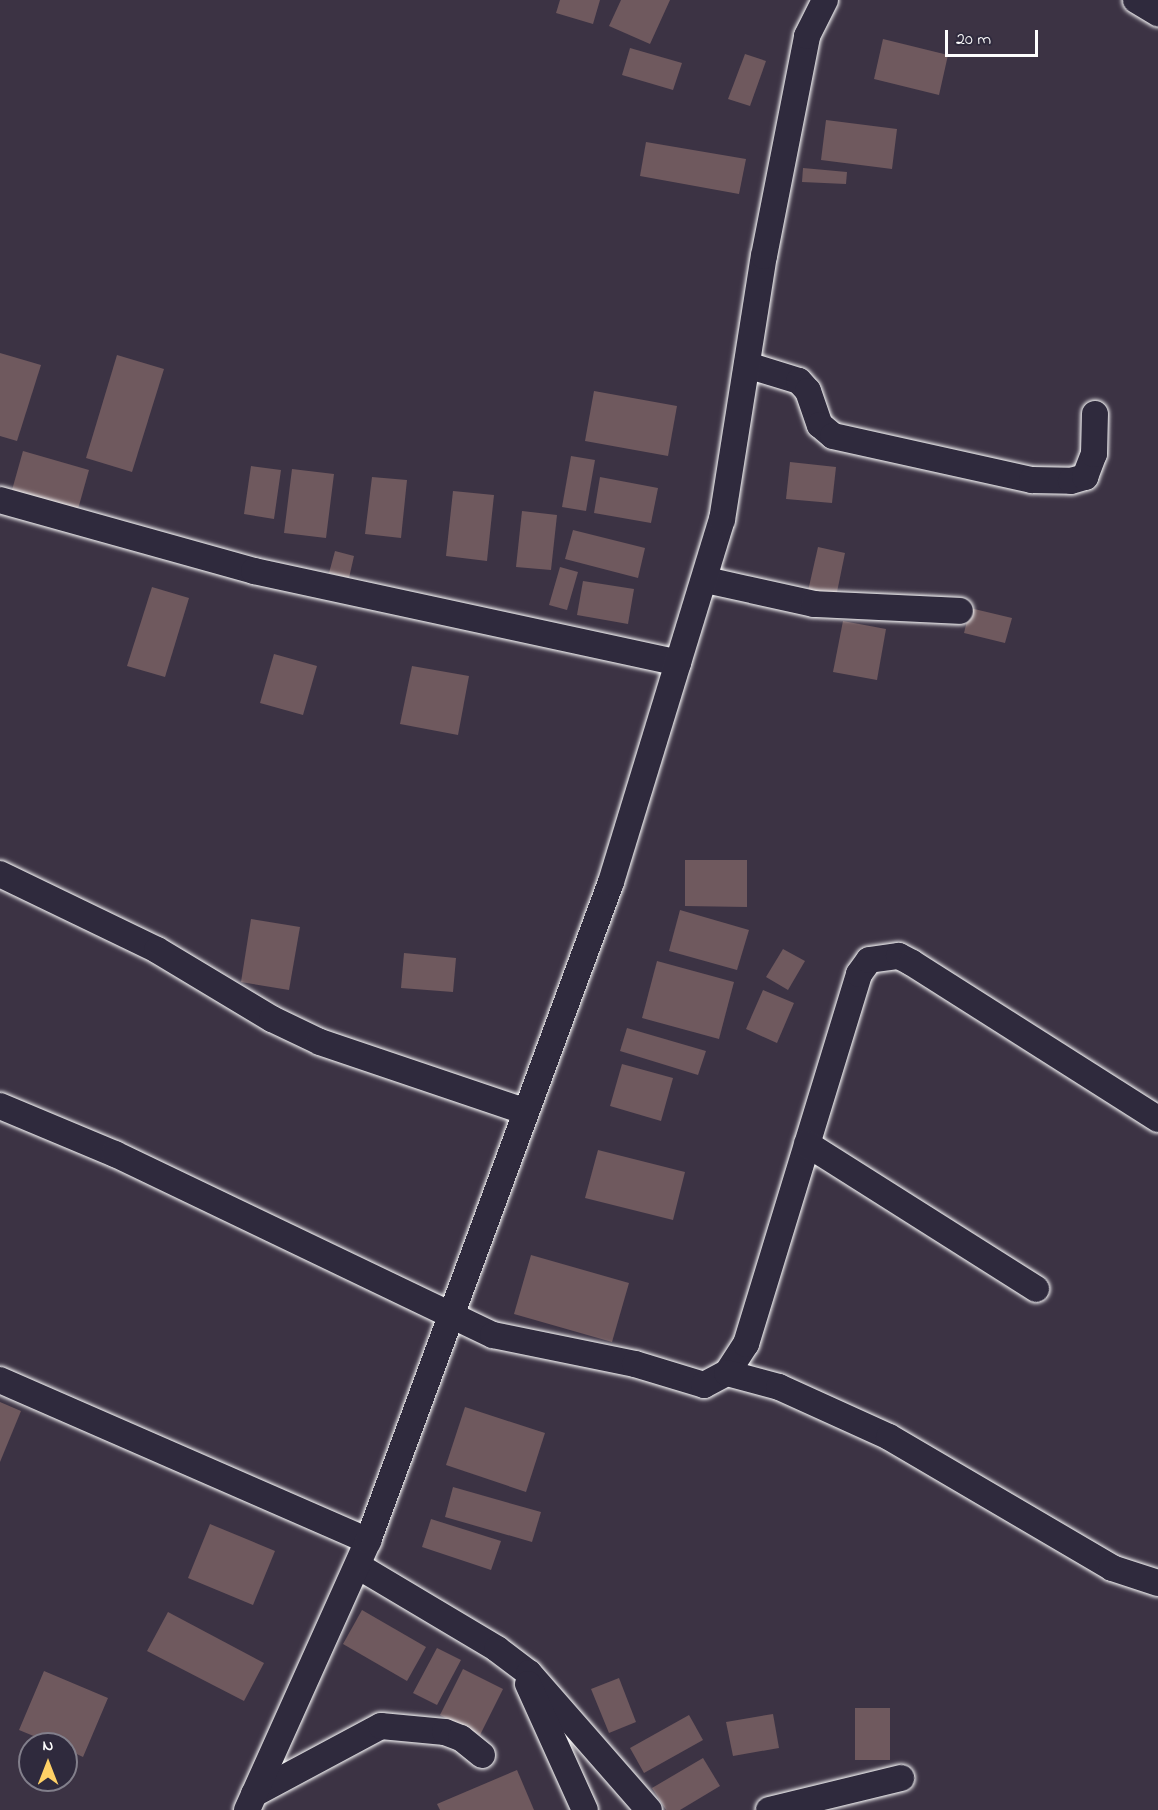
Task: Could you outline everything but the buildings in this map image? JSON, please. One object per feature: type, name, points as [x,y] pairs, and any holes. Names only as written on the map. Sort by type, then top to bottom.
[{"type":"street","points":[[250,1802],[368,1541],[452,1316],[524,1111],[611,882],[678,663],[706,580],[722,520],[764,256],[807,36],[825,0]]},
{"type":"street","points":[[1136,0],[1158,13]]},
{"type":"street","points":[[747,365],[799,381],[808,391],[820,425],[833,436],[1032,480],[1071,481],[1085,477],[1094,454],[1095,414]]},
{"type":"street","points":[[0,500],[254,571],[678,663]]},
{"type":"street","points":[[706,580],[814,604],[960,611]]},
{"type":"street","points":[[0,874],[157,950],[272,1019],[320,1042],[524,1111]]},
{"type":"street","points":[[0,1106],[115,1154],[493,1335],[635,1364],[705,1385],[727,1373],[746,1344],[859,974],[869,960],[886,956],[912,963],[1158,1119]]},
{"type":"street","points":[[807,1144],[1036,1288]]},
{"type":"street","points":[[727,1373],[779,1387],[889,1437],[1112,1568],[1158,1583]]},
{"type":"street","points":[[0,1380],[368,1541]]},
{"type":"street","points":[[358,1566],[519,1665],[649,1810]]},
{"type":"street","points":[[519,1665],[585,1810]]},
{"type":"street","points":[[250,1802],[381,1726],[445,1732],[461,1738],[482,1755]]},
{"type":"street","points":[[769,1810],[901,1778]]}]
